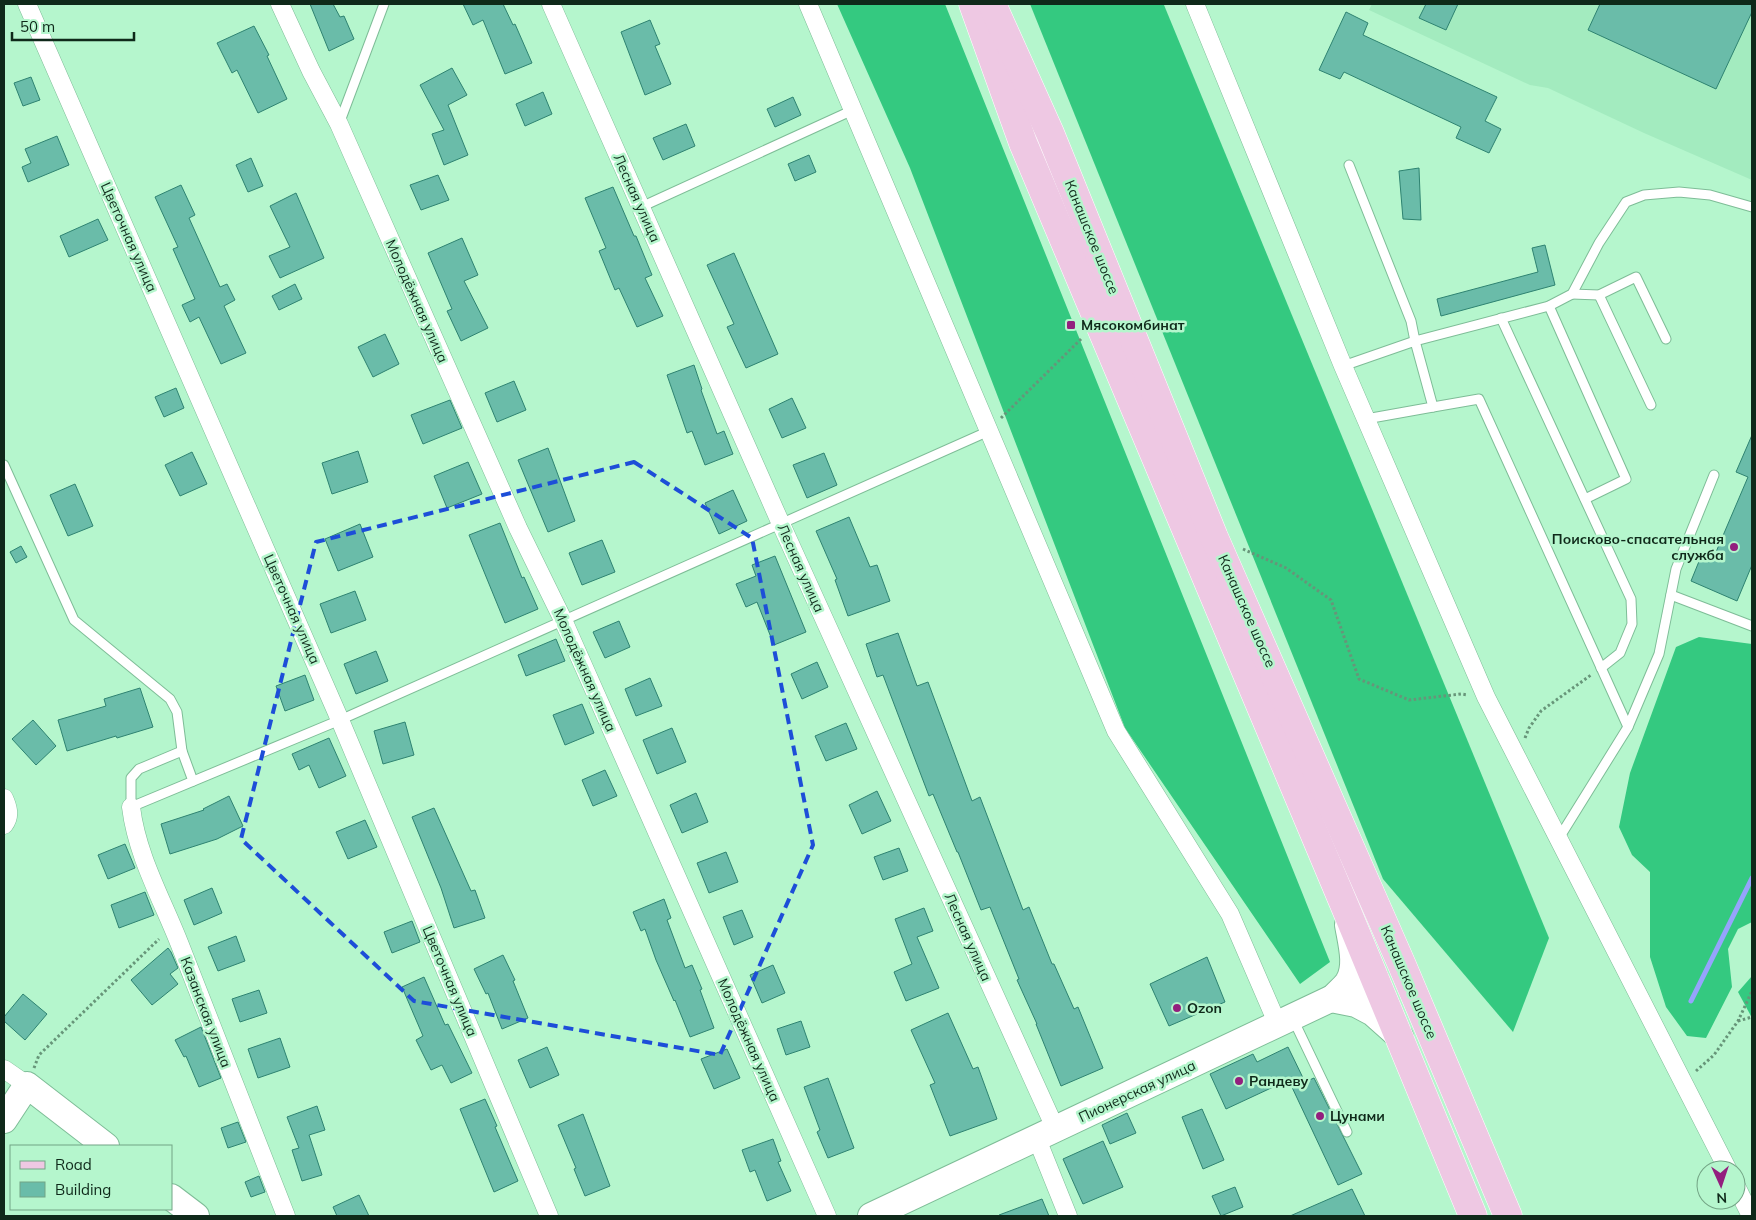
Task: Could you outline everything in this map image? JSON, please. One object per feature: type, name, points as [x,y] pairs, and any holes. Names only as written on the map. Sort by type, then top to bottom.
[{"type":"main road","name":"Канашское шоссе","points":[[974,4],[1023,143],[1400,1037],[1473,1216]]},
{"type":"main road","name":"Канашское шоссе","points":[[992,4],[1050,133],[1214,537],[1402,965],[1508,1216]]},
{"type":"main road","name":"Пионерская улица","points":[[1375,978],[1402,965]]},
{"type":"street","name":"Цветочная улица","points":[[27,4],[340,720],[549,1216]]},
{"type":"street","name":"Молодёжная улица","points":[[280,4],[311,71],[339,124],[518,528],[563,620],[827,1216]]},
{"type":"street","name":"Лесная улица","points":[[551,4],[781,524],[1046,1134],[1068,1216]]},
{"type":"street","points":[[808,4],[1116,731],[1230,914],[1285,1022]]},
{"type":"street","points":[[1195,4],[1343,366],[1486,697],[1723,1160]]},
{"type":"street","points":[[4,798],[9,809],[7,822],[4,825]]},
{"type":"street","name":"Казанская улица","points":[[131,807],[134,827],[147,870],[172,926],[286,1216]]},
{"type":"street","points":[[1331,999],[1348,982],[1352,972],[1353,959],[1346,909]]},
{"type":"street","name":"Пионерская улица","points":[[871,1216],[1375,978]]},
{"type":"street","points":[[1331,999],[1356,1004],[1373,1013],[1400,1037]]},
{"type":"street","points":[[4,1069],[105,1145]]},
{"type":"street","points":[[4,1120],[27,1085]]},
{"type":"street","points":[[172,1198],[196,1216]]},
{"type":"lane","points":[[339,124],[384,4]]},
{"type":"lane","points":[[641,207],[854,110]]},
{"type":"lane","points":[[1349,164],[1411,321],[1414,341],[1433,407]]},
{"type":"lane","points":[[1572,294],[1599,243],[1626,202],[1644,195],[1679,192],[1710,195],[1752,207]]},
{"type":"lane","points":[[1343,366],[1414,341],[1549,306],[1572,294],[1599,296],[1636,277],[1666,338]]},
{"type":"lane","points":[[1599,296],[1652,405]]},
{"type":"lane","points":[[1549,306],[1626,480],[1585,499]]},
{"type":"lane","points":[[1501,318],[1631,598],[1632,624],[1620,653],[1601,668]]},
{"type":"lane","points":[[1366,419],[1479,399],[1628,727]]},
{"type":"lane","points":[[182,751],[139,769],[131,778],[131,807],[340,720],[989,430]]},
{"type":"lane","points":[[4,465],[74,620],[170,700],[178,712],[182,751],[193,780]]},
{"type":"lane","points":[[1559,838],[1628,727],[1660,654],[1676,569],[1714,475]]},
{"type":"lane","points":[[1671,595],[1752,626]]},
{"type":"lane","points":[[1285,1022],[1347,1132]]},
{"type":"path","points":[[989,430],[1086,334]]},
{"type":"path","points":[[1214,537],[1286,568],[1330,600],[1359,679],[1409,700],[1462,694],[1486,697]]},
{"type":"path","points":[[1517,757],[1529,728],[1541,711],[1601,668]]},
{"type":"path","points":[[27,1085],[39,1055],[172,926]]},
{"type":"path","points":[[1683,1083],[1714,1055],[1738,1021],[1752,991]]},
{"type":"path","points":[[1738,1021],[1752,1017]]},
{"type":"highlighted area","points":[[634,462],[752,538],[813,845],[720,1055],[414,1001],[241,839],[316,542]]},
{"type":"shaded area","points":[[1372,4],[1752,4],[1752,180],[1644,133],[1548,88],[1530,85],[1369,10]]},
{"type":"green space","points":[[837,4],[945,4],[1330,962],[1300,984],[1125,728],[910,168]]},
{"type":"green space","points":[[1030,4],[1164,5],[1549,938],[1513,1032],[1383,879]]},
{"type":"green space","points":[[1699,637],[1752,644],[1752,922],[1738,929],[1728,949],[1732,987],[1706,1038],[1687,1036],[1666,1007],[1650,957],[1650,872],[1632,855],[1619,827],[1630,773],[1676,647]]},
{"type":"green space","points":[[1752,976],[1752,1018],[1738,992]]},
{"type":"building","points":[[310,4],[333,4],[340,17],[344,16],[354,39],[329,51]]},
{"type":"building","points":[[463,4],[503,4],[513,25],[515,24],[532,63],[505,74],[483,20],[473,25]]},
{"type":"building","points":[[1426,4],[1458,4],[1446,30],[1419,18]]},
{"type":"building","points":[[1600,4],[1752,4],[1752,12],[1716,89],[1588,30]]},
{"type":"building","points":[[1346,12],[1368,23],[1363,35],[1497,97],[1485,121],[1501,129],[1489,153],[1456,138],[1461,127],[1344,72],[1340,79],[1319,70]]},
{"type":"building","points":[[650,20],[660,44],[655,46],[671,84],[645,95],[621,32]]},
{"type":"building","points":[[254,26],[269,55],[267,56],[287,99],[258,113],[237,70],[232,73],[217,43]]},
{"type":"building","points":[[452,68],[467,95],[448,105],[468,155],[444,165],[432,134],[444,130],[420,85]]},
{"type":"building","points":[[31,77],[40,100],[23,106],[14,83]]},
{"type":"building","points":[[543,92],[552,114],[525,126],[516,104]]},
{"type":"building","points":[[793,97],[801,115],[775,127],[767,109]]},
{"type":"building","points":[[686,124],[695,146],[663,160],[653,138]]},
{"type":"building","points":[[57,136],[69,165],[28,182],[22,167],[31,163],[25,149]]},
{"type":"building","points":[[809,155],[816,172],[795,181],[788,164]]},
{"type":"building","points":[[251,158],[263,186],[248,192],[236,165]]},
{"type":"building","points":[[1419,168],[1421,220],[1403,219],[1399,171]]},
{"type":"building","points":[[438,175],[449,200],[421,210],[410,185]]},
{"type":"building","points":[[181,185],[195,215],[189,218],[220,287],[227,284],[235,300],[224,306],[246,353],[221,364],[199,317],[190,322],[182,305],[195,299],[173,249],[178,247],[155,197]]},
{"type":"building","points":[[613,187],[652,275],[645,278],[663,316],[637,327],[619,288],[615,290],[599,251],[606,248],[585,198]]},
{"type":"building","points":[[296,193],[324,258],[280,278],[269,256],[290,247],[270,206]]},
{"type":"building","points":[[98,219],[108,240],[69,257],[60,236]]},
{"type":"building","points":[[462,238],[478,275],[464,281],[488,328],[461,341],[447,311],[452,309],[428,253]]},
{"type":"building","points":[[1545,245],[1555,285],[1441,316],[1437,299],[1538,272],[1532,248]]},
{"type":"building","points":[[734,253],[778,354],[746,368],[727,327],[734,324],[707,265]]},
{"type":"building","points":[[295,284],[302,299],[279,310],[272,296]]},
{"type":"building","points":[[385,334],[399,364],[373,377],[358,347]]},
{"type":"building","points":[[694,365],[717,434],[724,431],[733,454],[705,465],[692,431],[687,433],[667,375]]},
{"type":"building","points":[[514,381],[526,410],[497,422],[485,393]]},
{"type":"building","points":[[176,388],[184,408],[164,417],[155,397]]},
{"type":"building","points":[[792,398],[806,428],[782,438],[769,409]]},
{"type":"building","points":[[450,400],[462,428],[423,444],[411,415]]},
{"type":"building","points":[[1752,435],[1752,565],[1737,601],[1691,581],[1702,554],[1713,559],[1748,477],[1736,472]]},
{"type":"building","points":[[548,448],[575,521],[548,532],[518,460]]},
{"type":"building","points":[[358,451],[368,482],[332,494],[322,463]]},
{"type":"building","points":[[192,452],[207,484],[180,496],[165,465]]},
{"type":"building","points":[[824,453],[837,485],[807,498],[793,465]]},
{"type":"building","points":[[468,462],[482,494],[447,508],[434,476]]},
{"type":"building","points":[[75,484],[93,526],[68,536],[50,495]]},
{"type":"building","points":[[733,490],[747,521],[719,534],[705,503]]},
{"type":"building","points":[[849,517],[870,567],[877,565],[890,601],[848,616],[835,580],[837,579],[816,531]]},
{"type":"building","points":[[500,523],[522,578],[524,577],[538,609],[505,623],[469,535]]},
{"type":"building","points":[[360,524],[373,557],[338,571],[325,539]]},
{"type":"building","points":[[602,540],[615,572],[582,585],[569,553]]},
{"type":"building","points":[[21,546],[27,557],[16,563],[10,552]]},
{"type":"building","points":[[775,556],[806,632],[774,645],[757,602],[746,607],[736,584],[756,576],[752,565]]},
{"type":"building","points":[[355,591],[366,620],[331,633],[320,604]]},
{"type":"building","points":[[619,621],[630,647],[605,658],[593,632]]},
{"type":"building","points":[[898,633],[917,686],[928,682],[972,801],[980,797],[1023,910],[1029,907],[1052,964],[1054,964],[1074,1009],[1078,1007],[1103,1068],[1061,1086],[1037,1024],[1017,980],[1019,979],[990,907],[981,910],[933,794],[929,796],[883,675],[877,677],[866,644]]},
{"type":"building","points":[[556,639],[565,661],[526,676],[518,655]]},
{"type":"building","points":[[376,651],[388,681],[356,694],[344,664]]},
{"type":"building","points":[[817,662],[828,687],[802,699],[791,674]]},
{"type":"building","points":[[305,675],[314,700],[285,711],[276,686]]},
{"type":"building","points":[[650,678],[662,706],[636,716],[625,689]]},
{"type":"building","points":[[140,688],[153,727],[67,751],[58,720],[106,706],[104,699]]},
{"type":"building","points":[[582,704],[594,733],[565,745],[553,715]]},
{"type":"building","points":[[33,720],[56,746],[36,765],[12,739]]},
{"type":"building","points":[[405,722],[414,755],[383,764],[374,731]]},
{"type":"building","points":[[846,723],[857,749],[826,761],[815,736]]},
{"type":"building","points":[[672,728],[686,762],[657,774],[643,740]]},
{"type":"building","points":[[329,738],[346,776],[319,788],[309,765],[299,770],[292,754]]},
{"type":"building","points":[[605,770],[617,796],[593,806],[582,780]]},
{"type":"building","points":[[877,791],[891,821],[862,834],[849,805]]},
{"type":"building","points":[[696,793],[708,822],[682,833],[670,805]]},
{"type":"building","points":[[229,796],[243,826],[217,839],[170,854],[161,824],[204,810]]},
{"type":"building","points":[[434,808],[471,891],[475,890],[485,918],[454,928],[441,888],[412,817]]},
{"type":"building","points":[[365,820],[377,847],[348,859],[336,832]]},
{"type":"building","points":[[125,844],[135,868],[108,879],[98,855]]},
{"type":"building","points":[[899,848],[908,871],[883,880],[874,857]]},
{"type":"building","points":[[726,852],[738,882],[709,893],[697,863]]},
{"type":"building","points":[[212,888],[222,913],[194,925],[184,900]]},
{"type":"building","points":[[145,892],[154,915],[119,928],[111,905]]},
{"type":"building","points":[[664,899],[671,918],[667,920],[685,968],[692,965],[702,989],[700,990],[714,1028],[690,1037],[656,960],[645,929],[641,931],[633,912]]},
{"type":"building","points":[[924,908],[933,931],[917,937],[939,988],[906,1001],[894,972],[912,964],[895,919]]},
{"type":"building","points":[[742,910],[753,937],[734,945],[723,917]]},
{"type":"building","points":[[412,921],[420,942],[392,953],[384,932]]},
{"type":"building","points":[[236,936],[245,961],[218,971],[208,947]]},
{"type":"building","points":[[168,948],[178,968],[170,974],[178,984],[152,1005],[131,980]]},
{"type":"building","points":[[503,955],[515,980],[513,981],[528,1018],[502,1029],[488,993],[486,994],[474,969]]},
{"type":"building","points":[[1207,957],[1225,1002],[1169,1026],[1150,984]]},
{"type":"building","points":[[773,965],[785,993],[762,1003],[750,975]]},
{"type":"building","points":[[424,977],[445,1025],[448,1024],[472,1073],[451,1083],[442,1065],[431,1070],[416,1040],[423,1036],[402,987]]},
{"type":"building","points":[[259,990],[267,1013],[240,1022],[232,999]]},
{"type":"building","points":[[23,994],[47,1014],[25,1040],[4,1021],[4,1017]]},
{"type":"building","points":[[948,1013],[973,1069],[978,1067],[997,1119],[950,1136],[930,1085],[935,1083],[911,1030]]},
{"type":"building","points":[[801,1021],[810,1047],[786,1055],[777,1029]]},
{"type":"building","points":[[201,1027],[221,1078],[199,1087],[186,1056],[184,1057],[175,1040]]},
{"type":"building","points":[[280,1038],[290,1067],[258,1078],[248,1049]]},
{"type":"building","points":[[547,1047],[559,1075],[530,1088],[518,1060]]},
{"type":"building","points":[[1288,1047],[1305,1082],[1314,1078],[1362,1174],[1338,1185],[1290,1083],[1286,1085],[1284,1082],[1226,1109],[1210,1074],[1253,1054],[1257,1062]]},
{"type":"building","points":[[727,1049],[740,1078],[714,1089],[701,1059]]},
{"type":"building","points":[[828,1078],[854,1148],[828,1158],[817,1132],[820,1130],[804,1087]]},
{"type":"building","points":[[485,1099],[518,1181],[494,1192],[460,1109]]},
{"type":"building","points":[[317,1106],[325,1130],[309,1135],[322,1175],[302,1181],[292,1150],[299,1148],[287,1117]]},
{"type":"building","points":[[1202,1109],[1224,1160],[1203,1169],[1182,1117]]},
{"type":"building","points":[[1127,1113],[1136,1133],[1110,1144],[1102,1125]]},
{"type":"building","points":[[583,1114],[610,1186],[585,1196],[574,1169],[576,1168],[558,1125]]},
{"type":"building","points":[[238,1122],[246,1142],[228,1148],[221,1128]]},
{"type":"building","points":[[773,1139],[781,1161],[778,1162],[791,1191],[767,1201],[755,1170],[750,1172],[742,1150]]},
{"type":"building","points":[[1103,1141],[1123,1187],[1083,1204],[1063,1159]]},
{"type":"building","points":[[259,1176],[265,1192],[251,1197],[245,1182]]},
{"type":"building","points":[[1235,1187],[1243,1207],[1221,1216],[1212,1196]]},
{"type":"building","points":[[1352,1189],[1365,1216],[1290,1216]]},
{"type":"building","points":[[359,1195],[369,1216],[337,1216],[333,1207]]},
{"type":"building","points":[[1042,1199],[1049,1216],[999,1216],[999,1215]]},
{"type":"waterway","points":[[1691,1001],[1752,878]]},
{"type":"place","name":"Мясокомбинат","points":[[1071,325]]},
{"type":"place","name":"Поисково-спасательная служба","points":[[1734,547]]},
{"type":"place","name":"Ozon","points":[[1177,1008]]},
{"type":"place","name":"Рандеву","points":[[1239,1081]]},
{"type":"place","name":"Цунами","points":[[1320,1116]]}]
